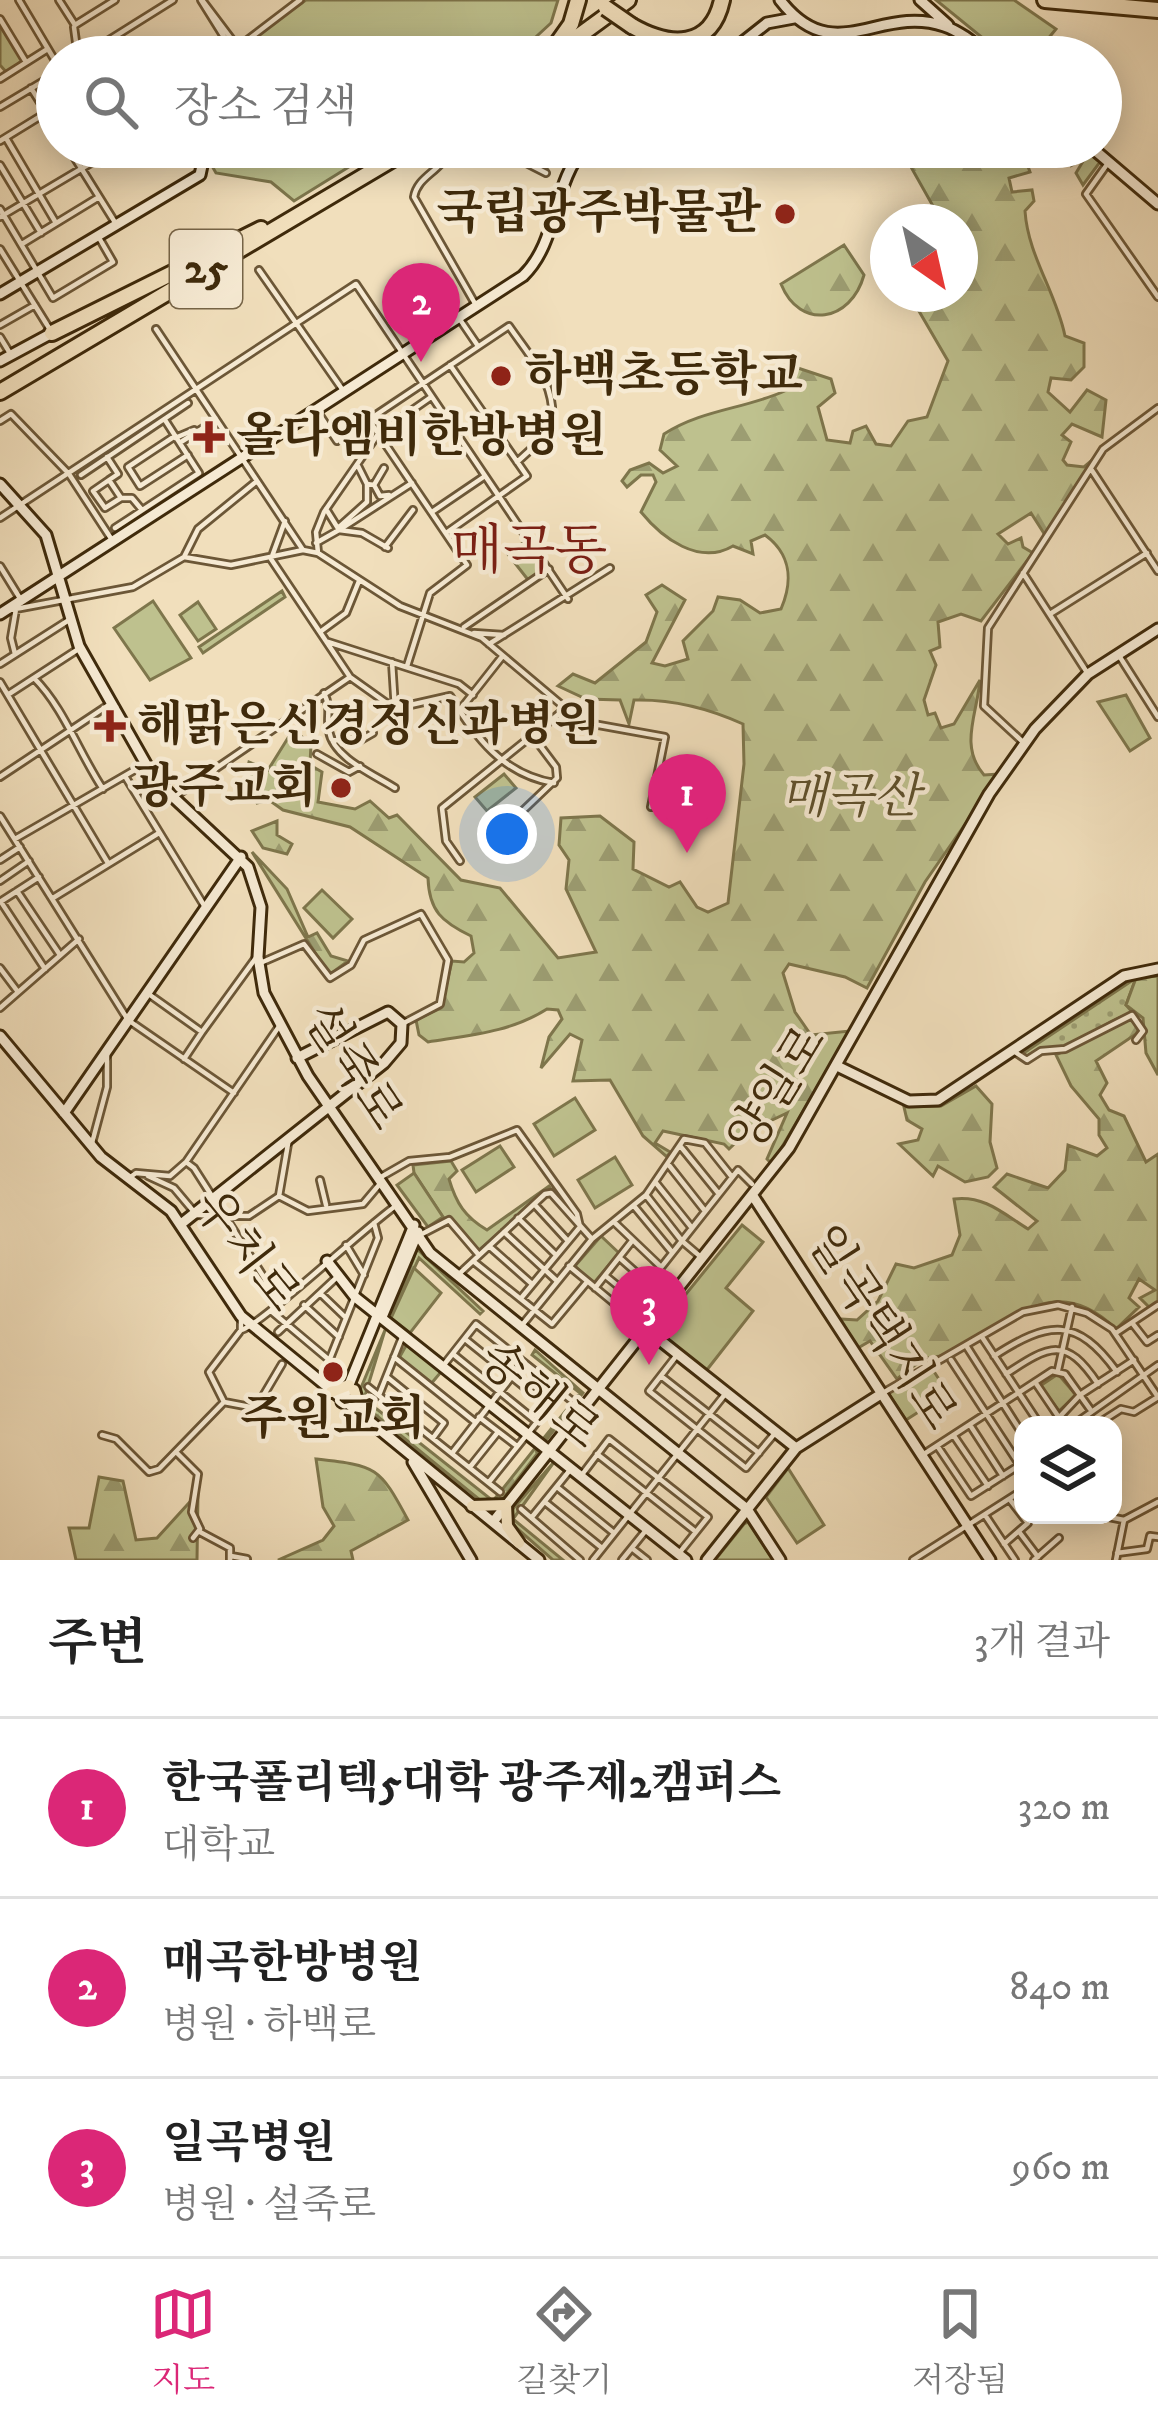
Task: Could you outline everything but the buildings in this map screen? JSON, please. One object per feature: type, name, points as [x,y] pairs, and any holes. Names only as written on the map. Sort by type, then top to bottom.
[{"type":"highway","points":[[563,36],[572,24],[578,0]]},
{"type":"highway","points":[[576,36],[628,0]]},
{"type":"highway","points":[[589,36],[638,0]]},
{"type":"highway","points":[[696,36],[707,30],[720,0]]},
{"type":"highway","points":[[1045,0],[1158,7]]},
{"type":"highway","points":[[1074,0],[1158,7]]},
{"type":"highway","points":[[602,3],[655,36]]},
{"type":"highway","name":"25","points":[[0,389],[364,168]]},
{"type":"highway","name":"25","points":[[0,389],[377,168]]},
{"type":"highway","points":[[52,333],[266,226]]},
{"type":"main road","points":[[778,0],[804,34],[811,36]]},
{"type":"main road","points":[[914,21],[919,0]]},
{"type":"main road","points":[[919,0],[928,25]]},
{"type":"main road","points":[[919,0],[961,36]]},
{"type":"main road","points":[[791,17],[806,29],[836,35],[914,21],[955,36]]},
{"type":"main road","points":[[751,36],[767,23],[791,17]]},
{"type":"main road","points":[[845,36],[928,25],[952,29]]},
{"type":"main road","points":[[0,294],[200,175],[201,168]]},
{"type":"main road","points":[[11,608],[114,534],[317,411],[526,274],[543,251],[572,168]]},
{"type":"main road","points":[[1119,168],[1158,201]]},
{"type":"main road","points":[[5,358],[52,333]]},
{"type":"main road","points":[[0,484],[53,551],[80,648],[145,764],[173,799],[242,857],[64,1113]]},
{"type":"main road","points":[[53,551],[86,555]]},
{"type":"main road","name":"양일로","points":[[493,1522],[789,1148],[989,794],[1024,743],[1088,674],[1158,628]]},
{"type":"main road","name":"설죽로","points":[[242,857],[260,897],[262,988],[297,1058],[430,1249],[454,1278],[747,1509],[780,1560]]},
{"type":"main road","points":[[837,1066],[903,1099],[926,1103],[949,1096],[1124,976],[1158,969]]},
{"type":"main road","points":[[181,1224],[391,1057],[404,1035],[402,1024],[388,1012],[297,1058]]},
{"type":"main road","name":"우치로","points":[[0,1036],[92,1147],[167,1206],[241,1316],[539,1560]]},
{"type":"main road","name":"일곡택지로","points":[[752,1190],[990,1560]]},
{"type":"main road","points":[[398,1205],[404,1255],[430,1249]]},
{"type":"main road","name":"우치로","points":[[345,1404],[417,1231]]},
{"type":"main road","name":"송해로","points":[[327,1261],[355,1297],[683,1558]]},
{"type":"main road","points":[[646,1329],[796,1448]]},
{"type":"main road","points":[[608,1377],[610,1401],[588,1402],[585,1380],[608,1377]]},
{"type":"main road","points":[[331,1392],[352,1387],[362,1417]]},
{"type":"main road","points":[[707,1560],[796,1448],[881,1394]]},
{"type":"main road","points":[[409,1455],[471,1560]]},
{"type":"main road","points":[[442,1508],[443,1496],[455,1492]]},
{"type":"main road","points":[[472,1506],[506,1505],[508,1526],[519,1543]]},
{"type":"street","points":[[19,0],[40,36]]},
{"type":"street","points":[[59,0],[77,36]]},
{"type":"street","points":[[75,25],[115,0]]},
{"type":"street","points":[[114,36],[173,0]]},
{"type":"street","points":[[201,0],[221,36]]},
{"type":"street","points":[[247,36],[300,0]]},
{"type":"street","points":[[0,19],[26,62]]},
{"type":"street","points":[[1,75],[36,56]]},
{"type":"street","points":[[0,107],[36,85]]},
{"type":"street","points":[[32,88],[36,95]]},
{"type":"street","points":[[36,119],[3,140],[56,223]]},
{"type":"street","points":[[0,165],[41,232]]},
{"type":"street","points":[[438,168],[416,186],[414,197],[477,307]]},
{"type":"street","points":[[538,168],[546,172]]},
{"type":"street","points":[[1104,168],[1086,194],[1158,297]]},
{"type":"street","points":[[98,236],[113,262],[53,298],[1,214],[82,169],[116,225]]},
{"type":"street","points":[[21,244],[100,197]]},
{"type":"street","points":[[1,250],[52,333]]},
{"type":"street","points":[[0,266],[8,262]]},
{"type":"street","points":[[259,270],[345,393]]},
{"type":"street","points":[[0,518],[356,284],[568,598]]},
{"type":"street","points":[[0,325],[34,305]]},
{"type":"street","points":[[459,319],[478,346]]},
{"type":"street","points":[[317,411],[337,442],[509,326],[554,392],[551,431],[518,462]]},
{"type":"street","points":[[156,329],[170,357],[303,550]]},
{"type":"street","points":[[0,338],[5,358]]},
{"type":"street","points":[[446,533],[526,478],[450,365]]},
{"type":"street","points":[[318,553],[316,543],[326,509],[378,434],[431,396]]},
{"type":"street","points":[[81,475],[188,404]]},
{"type":"street","points":[[1024,743],[983,706],[988,628],[1103,449],[1158,408]]},
{"type":"street","points":[[0,421],[15,416],[69,474],[114,534],[199,473],[164,420]]},
{"type":"street","points":[[188,455],[140,486],[128,467],[216,420]]},
{"type":"street","points":[[369,420],[467,565],[430,592],[407,666]]},
{"type":"street","points":[[106,458],[118,474],[93,490],[105,508],[121,498],[132,498],[142,510]]},
{"type":"street","points":[[358,466],[380,496],[388,495]]},
{"type":"street","points":[[338,529],[367,502],[370,484],[383,468]]},
{"type":"street","points":[[1091,469],[1158,571]]},
{"type":"street","points":[[432,512],[485,476]]},
{"type":"street","points":[[109,480],[121,498]]},
{"type":"street","points":[[11,608],[65,603],[133,587],[184,557],[194,533],[258,481]]},
{"type":"street","points":[[316,543],[412,482]]},
{"type":"street","points":[[326,509],[338,529]]},
{"type":"street","points":[[338,529],[362,532],[387,547],[413,510]]},
{"type":"street","points":[[271,559],[284,521]]},
{"type":"street","points":[[184,557],[231,565],[303,550],[318,553],[422,616],[474,633],[588,724],[665,737],[651,807]]},
{"type":"street","points":[[1050,615],[1147,553]]},
{"type":"street","points":[[271,559],[350,676],[394,709]]},
{"type":"street","points":[[0,566],[11,608],[15,654]]},
{"type":"street","points":[[488,645],[610,568]]},
{"type":"street","points":[[462,628],[549,569]]},
{"type":"street","points":[[1023,573],[1088,674]]},
{"type":"street","points":[[320,632],[346,613],[359,581]]},
{"type":"street","points":[[0,664],[69,620]]},
{"type":"street","points":[[474,633],[504,635]]},
{"type":"street","points":[[328,642],[459,684],[473,695]]},
{"type":"street","points":[[8,695],[80,648]]},
{"type":"street","points":[[1118,654],[1158,716]]},
{"type":"street","points":[[460,710],[502,656]]},
{"type":"street","points":[[392,662],[394,709]]},
{"type":"street","points":[[173,799],[350,676]]},
{"type":"street","points":[[34,678],[52,698],[103,789]]},
{"type":"street","points":[[0,682],[108,863]]},
{"type":"street","points":[[324,693],[332,711],[328,729],[338,752],[395,788]]},
{"type":"street","points":[[394,709],[450,695],[500,762],[526,778],[554,784]]},
{"type":"street","points":[[0,777],[110,704]]},
{"type":"street","points":[[460,861],[446,841],[442,808],[565,709]]},
{"type":"street","points":[[332,740],[359,741],[373,733]]},
{"type":"street","points":[[507,826],[554,784],[556,766],[532,735]]},
{"type":"street","points":[[316,754],[349,772],[360,766]]},
{"type":"street","points":[[15,839],[145,764]]},
{"type":"street","points":[[125,776],[148,806],[159,833],[205,907]]},
{"type":"street","points":[[1,819],[128,1020],[234,1093]]},
{"type":"street","points":[[53,898],[159,833]]},
{"type":"street","points":[[0,860],[20,847]]},
{"type":"street","points":[[0,880],[29,861]]},
{"type":"street","points":[[39,877],[0,902],[45,968]]},
{"type":"street","points":[[17,891],[60,956]]},
{"type":"street","points":[[184,1059],[258,960],[304,944],[330,978],[352,965],[364,940],[421,914],[448,960],[440,1004],[402,1024]]},
{"type":"street","points":[[0,1008],[79,939]]},
{"type":"street","points":[[0,968],[18,992]]},
{"type":"street","points":[[146,993],[202,1032]]},
{"type":"street","points":[[1015,1052],[1027,1060],[1041,1051],[1065,1049],[1132,1015],[1143,1031],[1136,1040]]},
{"type":"street","points":[[130,1178],[170,1176],[186,1162],[280,1025]]},
{"type":"street","points":[[92,1147],[107,1088],[107,1049]]},
{"type":"street","points":[[279,1196],[308,1210],[363,1204],[396,1167],[450,1157],[517,1130],[574,1209],[580,1227]]},
{"type":"street","points":[[147,1175],[174,1189],[193,1214],[255,1214],[279,1196],[289,1138]]},
{"type":"street","points":[[520,1328],[592,1239],[646,1196],[687,1138],[704,1143],[732,1177]]},
{"type":"street","points":[[679,1145],[718,1194]]},
{"type":"street","points":[[186,1162],[228,1215],[279,1301]]},
{"type":"street","points":[[668,1163],[705,1211]]},
{"type":"street","points":[[389,1194],[396,1167]]},
{"type":"street","points":[[625,1313],[738,1170],[752,1190]]},
{"type":"street","points":[[320,1180],[326,1205]]},
{"type":"street","points":[[656,1183],[692,1228]]},
{"type":"street","points":[[454,1278],[551,1193],[592,1239]]},
{"type":"street","points":[[646,1196],[682,1241],[703,1258]]},
{"type":"street","points":[[534,1204],[568,1241]]},
{"type":"street","points":[[241,1330],[255,1328],[279,1301],[398,1205]]},
{"type":"street","points":[[634,1206],[672,1252]]},
{"type":"street","points":[[518,1218],[556,1255]]},
{"type":"street","points":[[417,1231],[448,1220],[476,1258],[556,1323],[587,1282]]},
{"type":"street","points":[[614,1222],[661,1267]]},
{"type":"street","points":[[329,1361],[379,1234],[374,1223]]},
{"type":"street","points":[[521,1298],[580,1227]]},
{"type":"street","points":[[504,1232],[557,1281]]},
{"type":"street","points":[[595,1288],[632,1241]]},
{"type":"street","points":[[346,1245],[364,1275]]},
{"type":"street","points":[[489,1246],[532,1284]]},
{"type":"street","points":[[619,1258],[648,1283]]},
{"type":"street","points":[[569,1266],[646,1329]]},
{"type":"street","points":[[605,1276],[635,1300]]},
{"type":"street","points":[[278,1331],[338,1277]]},
{"type":"street","points":[[319,1292],[346,1318]]},
{"type":"street","points":[[304,1305],[339,1337]]},
{"type":"street","points":[[1116,1333],[1158,1305]]},
{"type":"street","points":[[881,1394],[925,1364],[950,1358],[1023,1312],[1072,1307],[1116,1333],[1158,1397],[1134,1412],[1122,1408],[1110,1416]]},
{"type":"street","points":[[921,1456],[1058,1370],[1072,1307]]},
{"type":"street","points":[[270,1311],[340,1369]]},
{"type":"street","points":[[224,1402],[209,1372],[241,1330],[241,1316]]},
{"type":"street","points":[[1132,1322],[1147,1342],[1158,1335]]},
{"type":"street","points":[[443,1366],[476,1324],[571,1400]]},
{"type":"street","points":[[994,1356],[1035,1332],[1067,1329],[1100,1348],[1117,1372]]},
{"type":"street","points":[[379,1395],[403,1335]]},
{"type":"street","points":[[982,1337],[1033,1416]]},
{"type":"street","points":[[464,1339],[549,1407]]},
{"type":"street","points":[[967,1348],[1014,1420]]},
{"type":"street","points":[[1006,1374],[1039,1353],[1063,1349],[1085,1364],[1098,1384]]},
{"type":"street","points":[[452,1354],[537,1422]]},
{"type":"street","points":[[678,1354],[650,1391],[697,1429],[746,1468],[776,1432]]},
{"type":"street","points":[[394,1357],[517,1447]]},
{"type":"street","points":[[950,1358],[1014,1455]]},
{"type":"street","points":[[1035,1382],[1058,1416],[1080,1395],[1134,1360]]},
{"type":"street","points":[[452,1453],[523,1362]]},
{"type":"street","points":[[224,1402],[256,1408],[282,1364]]},
{"type":"street","points":[[1083,1416],[1158,1365]]},
{"type":"street","points":[[1058,1370],[1090,1409]]},
{"type":"street","points":[[661,1376],[758,1453]]},
{"type":"street","points":[[387,1377],[444,1423],[433,1438]]},
{"type":"street","points":[[368,1387],[500,1492]]},
{"type":"street","points":[[489,1483],[561,1392]]},
{"type":"street","points":[[426,1408],[438,1393]]},
{"type":"street","points":[[593,1560],[727,1393]]},
{"type":"street","points":[[102,1435],[116,1439],[149,1472],[176,1452],[224,1402]]},
{"type":"street","points":[[970,1424],[1003,1476]]},
{"type":"street","points":[[470,1467],[498,1432]]},
{"type":"street","points":[[954,1435],[988,1486]]},
{"type":"street","points":[[532,1517],[609,1439],[708,1517],[683,1558]]},
{"type":"street","points":[[938,1446],[971,1496],[1014,1470]]},
{"type":"street","points":[[176,1452],[197,1470],[192,1512],[200,1532],[230,1548],[230,1558],[247,1559]]},
{"type":"street","points":[[597,1454],[696,1532]]},
{"type":"street","points":[[557,1487],[614,1534]]},
{"type":"street","points":[[913,1560],[1014,1495]]},
{"type":"street","points":[[1004,1544],[1028,1523],[1009,1498]]},
{"type":"street","points":[[544,1502],[602,1548]]},
{"type":"street","points":[[1119,1555],[1124,1520],[1158,1502]]},
{"type":"street","points":[[521,1509],[580,1560]]},
{"type":"street","points":[[985,1515],[1015,1560]]},
{"type":"street","points":[[622,1560],[647,1529]]},
{"type":"street","points":[[193,1538],[200,1532]]},
{"type":"street","points":[[1020,1533],[1036,1559],[1060,1538]]},
{"type":"street","points":[[1119,1555],[1147,1549],[1150,1536],[1158,1537]]},
{"type":"street","points":[[632,1548],[647,1560]]},
{"type":"street","points":[[1119,1555],[1132,1560]]},
{"type":"green space","points":[[306,0],[558,0],[551,23],[537,36],[254,36]]},
{"type":"green space","points":[[936,0],[1014,0],[1056,29],[1050,36],[980,36]]},
{"type":"green space","points":[[0,23],[23,60],[7,73],[0,65]]},
{"type":"green space","points":[[213,168],[347,168],[294,201],[271,182],[216,173]]},
{"type":"green space","name":"매곡산","points":[[912,168],[1029,168],[1030,172],[1009,178],[1012,192],[1032,190],[1034,201],[1025,211],[1031,243],[1065,336],[1084,343],[1084,367],[1071,380],[1051,378],[1048,392],[1070,412],[1087,390],[1106,400],[1102,437],[1072,424],[1062,435],[1071,442],[1063,460],[1067,465],[1084,467],[1097,456],[1045,535],[1031,513],[998,534],[1008,544],[1021,538],[1023,547],[1033,553],[981,621],[961,614],[938,622],[940,647],[930,651],[936,665],[924,700],[928,715],[935,713],[941,728],[954,724],[980,680],[972,753],[984,775],[1000,774],[925,882],[867,988],[845,977],[789,964],[783,973],[795,1012],[811,1035],[850,1031],[772,1164],[767,1159],[787,1113],[747,1132],[729,1149],[663,1131],[655,1143],[670,1152],[667,1157],[643,1136],[610,1080],[573,1081],[582,1040],[570,1034],[541,1068],[549,1037],[562,1019],[558,1010],[547,1009],[505,1028],[428,1042],[419,1035],[416,1020],[441,1008],[452,961],[464,962],[474,953],[471,936],[439,914],[428,878],[350,827],[283,810],[269,800],[257,803],[245,780],[249,762],[268,770],[293,730],[311,744],[310,765],[322,772],[318,802],[355,809],[370,801],[389,818],[397,815],[461,880],[500,888],[558,958],[596,952],[566,889],[569,860],[559,845],[561,818],[600,816],[634,842],[633,869],[669,887],[680,882],[697,907],[708,912],[728,903],[744,764],[743,724],[690,706],[634,700],[629,724],[620,700],[586,699],[558,686],[573,674],[595,683],[646,642],[657,612],[646,595],[662,585],[685,600],[652,663],[665,666],[688,659],[683,641],[713,611],[718,597],[740,600],[760,613],[781,609],[787,588],[785,559],[765,535],[751,541],[753,554],[733,546],[707,553],[682,546],[641,512],[656,482],[653,475],[641,475],[627,487],[622,481],[630,470],[649,463],[663,473],[677,466],[660,450],[664,434],[694,419],[787,390],[789,365],[831,379],[835,393],[818,407],[827,440],[850,443],[853,431],[866,426],[876,444],[891,446],[908,421],[927,417],[948,361],[919,312],[978,312],[978,204],[932,204]]},
{"type":"green space","points":[[1079,168],[1096,168],[1083,185],[1076,173]]},
{"type":"green space","points":[[844,245],[864,275],[857,291],[848,303],[825,315],[800,309],[781,284]]},
{"type":"green space","points":[[523,543],[543,573],[529,581],[507,553]]},
{"type":"green space","points":[[282,591],[285,597],[203,653],[199,647]]},
{"type":"green space","points":[[153,601],[191,658],[150,680],[114,628]]},
{"type":"green space","points":[[198,602],[216,629],[198,641],[180,615]]},
{"type":"green space","points":[[1126,695],[1150,738],[1130,751],[1098,702]]},
{"type":"green space","points":[[504,774],[516,788],[487,811],[475,797]]},
{"type":"green space","points":[[277,821],[277,835],[292,844],[287,854],[263,848],[252,831]]},
{"type":"green space","points":[[252,852],[287,889],[308,937],[317,933],[331,956],[348,961],[329,975]]},
{"type":"green space","points":[[322,890],[352,919],[333,938],[304,908]]},
{"type":"green space","points":[[1158,976],[1158,1075],[1146,1053],[1143,1018],[1126,1005],[1136,978]]},
{"type":"green space","points":[[1136,978],[1126,1005],[1133,1013],[1072,1044],[1026,1058],[1022,1054]]},
{"type":"green space","points":[[1130,1018],[1139,1029],[1136,1034],[1096,1061],[1107,1083],[1100,1095],[1109,1110],[1124,1116],[1146,1162],[1158,1154],[1158,1302],[1150,1308],[1140,1298],[1155,1290],[1139,1279],[1129,1298],[1139,1307],[1116,1329],[1073,1303],[1034,1307],[956,1353],[924,1359],[897,1379],[870,1341],[858,1348],[840,1319],[857,1320],[878,1301],[896,1264],[914,1268],[952,1255],[960,1235],[954,1199],[985,1203],[1028,1229],[1037,1221],[994,1187],[1007,1174],[1048,1188],[1065,1170],[1068,1145],[1097,1156],[1107,1148],[1099,1135],[1099,1119],[1071,1086],[1056,1055]]},
{"type":"green space","points":[[976,1086],[992,1104],[990,1142],[997,1168],[988,1177],[965,1182],[938,1166],[933,1176],[899,1144],[918,1140],[922,1129],[907,1120],[904,1107],[941,1106]]},
{"type":"green space","points":[[575,1098],[595,1130],[554,1156],[534,1124]]},
{"type":"green space","points":[[500,1146],[514,1167],[476,1192],[462,1170]]},
{"type":"green space","points":[[615,1157],[632,1185],[595,1208],[578,1180]]},
{"type":"green space","points":[[451,1161],[457,1171],[449,1179],[458,1202],[487,1230],[549,1186],[551,1189],[478,1251],[443,1217],[414,1173],[413,1165]]},
{"type":"green space","points":[[414,1173],[443,1217],[428,1227],[397,1185]]},
{"type":"green space","points":[[742,1225],[763,1242],[726,1288],[753,1311],[706,1371],[664,1336],[660,1326]]},
{"type":"green space","points":[[601,1236],[619,1253],[593,1284],[575,1266]]},
{"type":"green space","points":[[417,1249],[483,1311],[480,1314],[419,1258],[391,1318]]},
{"type":"green space","points":[[414,1268],[441,1293],[410,1333],[391,1318]]},
{"type":"green space","points":[[385,1330],[364,1399],[493,1501],[536,1447],[537,1454],[501,1501],[486,1505],[361,1403],[358,1395]]},
{"type":"green space","points":[[407,1344],[441,1372],[430,1385],[399,1358]]},
{"type":"green space","points":[[535,1350],[583,1393],[547,1439],[543,1439],[580,1393],[532,1355]]},
{"type":"green space","points":[[931,1367],[948,1393],[906,1420],[888,1393]]},
{"type":"green space","points":[[1058,1374],[1076,1395],[1059,1411],[1040,1386]]},
{"type":"green space","points":[[316,1459],[374,1472],[408,1520],[351,1551],[353,1560],[278,1560],[323,1540],[334,1526],[323,1507]]},
{"type":"green space","points":[[554,1462],[513,1519],[563,1560],[553,1560],[512,1524],[511,1511]]},
{"type":"green space","points":[[788,1468],[824,1525],[797,1543],[766,1497]]},
{"type":"green space","points":[[99,1477],[123,1481],[136,1540],[157,1538],[198,1493],[197,1560],[76,1560],[69,1528],[89,1528]]},
{"type":"green space","points":[[748,1522],[773,1560],[715,1560],[744,1524]]},
{"type":"place","name":"국립광주박물관","points":[[785,214]]},
{"type":"place","name":"매곡한방병원","points":[[421,362]]},
{"type":"place","name":"하백초등학교","points":[[501,376]]},
{"type":"place","name":"올다엠비한방병원","points":[[209,437]]},
{"type":"place","name":"해맑은신경정신과병원","points":[[110,726]]},
{"type":"place","name":"광주교회","points":[[341,788]]},
{"type":"place","name":"한국폴리텍5대학 광주제2캠퍼스","points":[[687,853]]},
{"type":"place","name":"일곡병원","points":[[649,1365]]},
{"type":"place","name":"주원교회","points":[[333,1372]]},
{"type":"district","name":"매곡동","points":[[529,552]]}]
